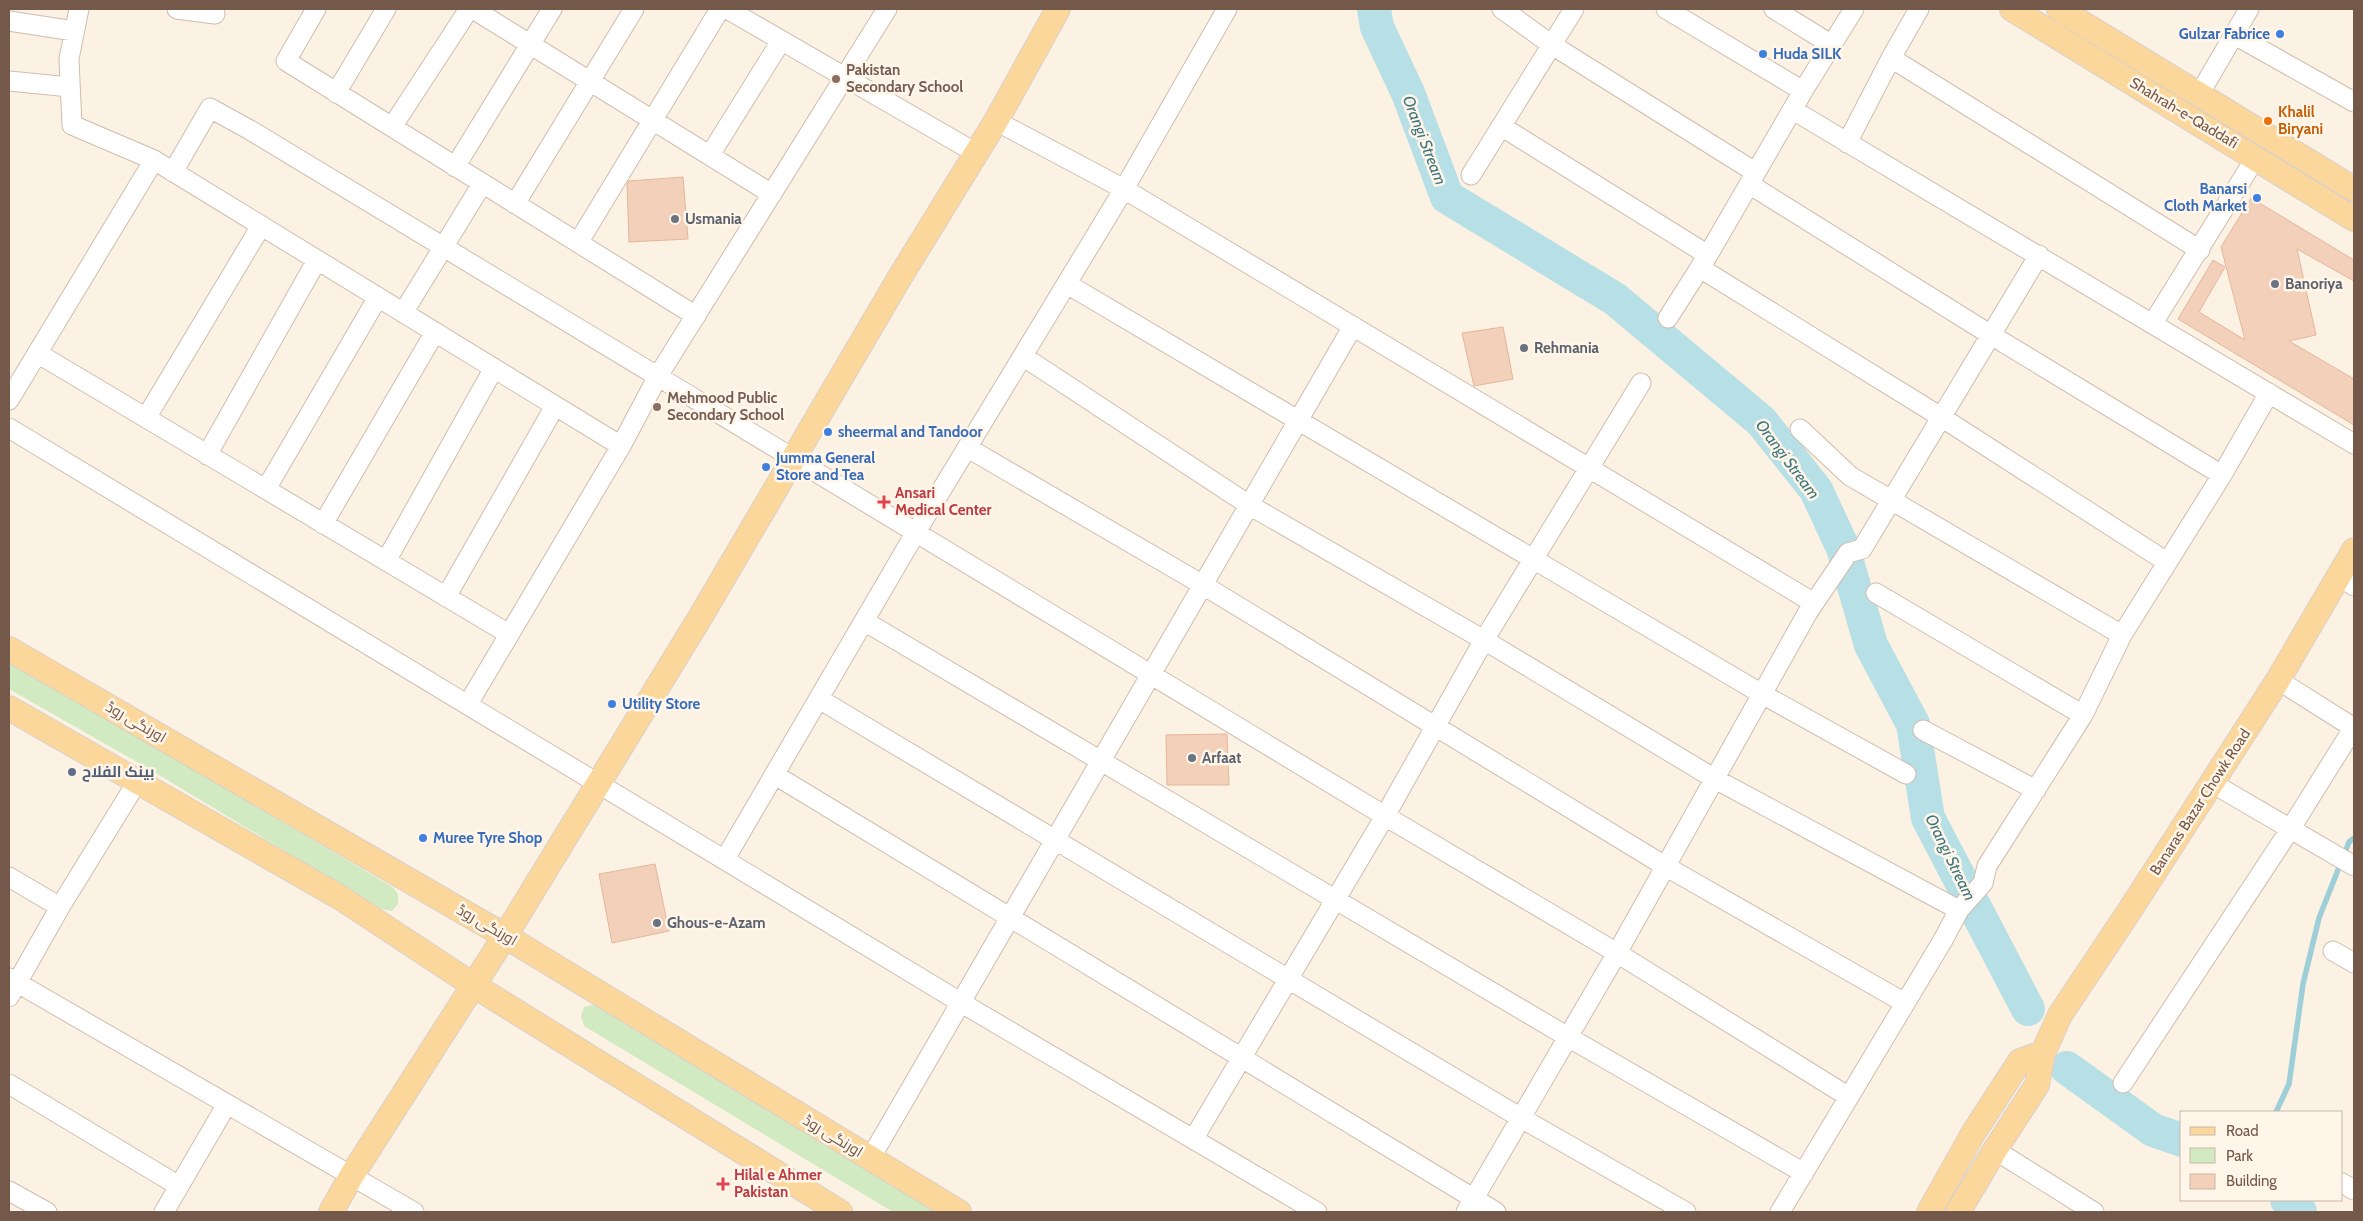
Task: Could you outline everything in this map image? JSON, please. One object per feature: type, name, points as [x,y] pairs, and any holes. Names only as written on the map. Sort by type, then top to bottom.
[{"type":"main road","points":[[331,1212],[352,1175],[505,936],[598,782],[702,616],[900,277],[996,121],[1058,9]]},
{"type":"main road","name":"Shahrah-e-Qaddafi","points":[[2012,9],[2256,157],[2354,219]]},
{"type":"main road","name":"Shahrah-e-Qaddafi","points":[[2059,9],[2200,93],[2354,189]]},
{"type":"main road","name":"Banaras Bazar Chowk Road","points":[[1958,1212],[2037,1085],[2043,1053],[2060,1015],[2278,680],[2347,581],[2354,550]]},
{"type":"main road","name":"اورنگی روڈ","points":[[9,649],[505,936],[959,1212]]},
{"type":"main road","points":[[9,708],[341,898],[473,985],[840,1212]]},
{"type":"main road","points":[[1929,1212],[1974,1132],[2020,1061],[2043,1053]]},
{"type":"street","points":[[79,9],[69,59],[72,125],[154,160],[620,446]]},
{"type":"street","points":[[177,9],[215,14]]},
{"type":"street","points":[[316,9],[286,61],[696,316]]},
{"type":"street","points":[[336,92],[386,9]]},
{"type":"street","points":[[392,127],[471,9],[532,44],[772,194]]},
{"type":"street","points":[[455,167],[552,9]]},
{"type":"street","points":[[515,204],[634,9]]},
{"type":"street","points":[[578,243],[720,9]]},
{"type":"street","points":[[727,9],[976,153]]},
{"type":"street","points":[[725,860],[916,532],[1024,357],[1124,189],[1227,9]]},
{"type":"street","points":[[1502,9],[1552,45],[1991,335],[2222,475]]},
{"type":"street","points":[[1471,175],[1574,9]]},
{"type":"street","points":[[1666,9],[1803,91]]},
{"type":"street","points":[[1774,9],[1832,45]]},
{"type":"street","points":[[1668,318],[1854,9]]},
{"type":"street","points":[[1847,143],[1891,58],[1920,9]]},
{"type":"street","points":[[2200,93],[2249,9]]},
{"type":"street","points":[[468,704],[620,446],[658,376],[845,78],[879,12]]},
{"type":"street","points":[[9,21],[74,31]]},
{"type":"street","points":[[2233,34],[2354,102]]},
{"type":"street","points":[[710,156],[781,40]]},
{"type":"street","points":[[1891,58],[2200,250]]},
{"type":"street","points":[[9,81],[70,87]]},
{"type":"street","points":[[173,172],[210,108],[250,130],[1385,816],[1617,953],[1849,1096]]},
{"type":"street","points":[[1793,110],[2354,444]]},
{"type":"street","points":[[996,121],[1124,189],[1589,467],[1811,608]]},
{"type":"street","points":[[1501,126],[1941,417],[2167,562]]},
{"type":"street","points":[[2153,323],[2256,157]]},
{"type":"street","points":[[9,400],[154,160]]},
{"type":"street","points":[[403,313],[482,184]]},
{"type":"street","points":[[146,418],[261,226]]},
{"type":"street","points":[[1470,1206],[1617,953],[1811,608],[1848,553],[1862,549],[2039,256]]},
{"type":"street","points":[[207,454],[317,260]]},
{"type":"street","points":[[1067,284],[1762,694],[1906,774]]},
{"type":"street","points":[[266,489],[378,297]]},
{"type":"street","points":[[870,1158],[1353,326]]},
{"type":"street","points":[[324,524],[435,332]]},
{"type":"street","points":[[37,353],[509,634]]},
{"type":"street","points":[[1024,357],[1249,505],[1484,640],[1715,779],[1959,910]]},
{"type":"street","points":[[386,561],[494,368]]},
{"type":"street","points":[[1194,1138],[1385,816],[1484,640],[1641,383]]},
{"type":"street","points":[[1780,1212],[1943,940],[1959,910],[1983,884],[1987,866],[2083,715],[2122,635],[2222,475],[2269,393]]},
{"type":"street","points":[[446,596],[555,406]]},
{"type":"street","points":[[9,428],[960,1002],[1317,1212]]},
{"type":"street","points":[[1800,429],[1850,476],[2122,635]]},
{"type":"street","points":[[968,448],[1202,585],[1434,728],[1666,866],[1905,1003]]},
{"type":"street","points":[[1876,594],[2083,715]]},
{"type":"street","points":[[864,622],[1568,1037],[1804,1173]]},
{"type":"street","points":[[2123,1083],[2291,828],[2354,728],[2278,680]]},
{"type":"street","points":[[818,699],[1521,1118],[1686,1212]]},
{"type":"street","points":[[1923,730],[2036,790]]},
{"type":"street","points":[[775,775],[1242,1058],[1470,1206],[1496,1212]]},
{"type":"street","points":[[136,782],[12,986],[228,1104],[414,1212]]},
{"type":"street","points":[[2212,784],[2326,848],[2354,866]]},
{"type":"street","points":[[9,877],[60,908]]},
{"type":"street","points":[[2333,951],[2354,963]]},
{"type":"street","points":[[9,1084],[179,1186]]},
{"type":"street","points":[[164,1212],[228,1104]]},
{"type":"street","points":[[1995,1150],[2091,1211]]},
{"type":"street","points":[[2343,1184],[2354,1190]]},
{"type":"street","points":[[9,1191],[46,1212]]},
{"type":"green space","points":[[9,660],[394,888],[398,895],[398,904],[392,911],[381,909],[144,766],[9,689]]},
{"type":"green space","points":[[592,1005],[601,1007],[942,1212],[893,1212],[584,1026],[581,1016],[584,1007]]},
{"type":"building","points":[[683,177],[688,239],[629,242],[627,184],[629,181]]},
{"type":"building","name":"Banoriya","points":[[2251,198],[2354,260],[2354,281],[2297,249],[2316,335],[2289,341],[2354,379],[2354,425],[2178,319],[2213,260],[2225,267],[2199,312],[2245,340],[2221,247]]},
{"type":"building","points":[[1503,327],[1513,379],[1474,386],[1462,333]]},
{"type":"building","points":[[1227,734],[1229,785],[1167,785],[1166,735]]},
{"type":"building","points":[[655,864],[669,931],[612,943],[599,874]]},
{"type":"waterway","name":"Orangi Stream","points":[[1374,9],[1377,27],[1408,93],[1447,197],[1615,299],[1761,421],[1816,490],[1843,548],[1871,645],[1913,724],[1928,818],[2028,1009]]},
{"type":"waterway","points":[[2276,1111],[2289,1084],[2303,984],[2319,918],[2349,842],[2354,838]]},
{"type":"waterway","name":"Orangi Stream","points":[[2067,1068],[2153,1130],[2180,1139]]},
{"type":"waterway","name":"Orangi Stream","points":[[2288,1201],[2300,1212]]},
{"type":"place","name":"Gulzar Fabrice","points":[[2280,34]]},
{"type":"place","name":"Huda SILK","points":[[1763,54]]},
{"type":"place","name":"Pakistan Secondary School","points":[[836,79]]},
{"type":"place","name":"Khalil Biryani","points":[[2268,121]]},
{"type":"place","name":"Banarsi Cloth Market","points":[[2257,198]]},
{"type":"place","name":"Usmania","points":[[675,219]]},
{"type":"place","name":"Banoriya","points":[[2275,284]]},
{"type":"place","name":"Rehmania","points":[[1524,348]]},
{"type":"place","name":"Mehmood Public Secondary School","points":[[657,407]]},
{"type":"place","name":"sheermal and Tandoor","points":[[828,432]]},
{"type":"place","name":"Jumma General Store and Tea","points":[[766,467]]},
{"type":"place","name":"Ansari Medical Center","points":[[884,502]]},
{"type":"place","name":"Utility Store","points":[[612,704]]},
{"type":"place","name":"Arfaat","points":[[1192,758]]},
{"type":"place","name":"بینک الفلاح","points":[[72,772]]},
{"type":"place","name":"Muree Tyre Shop","points":[[423,838]]},
{"type":"place","name":"Ghous-e-Azam","points":[[657,923]]},
{"type":"place","name":"Hilal e Ahmer Pakistan","points":[[723,1184]]}]
